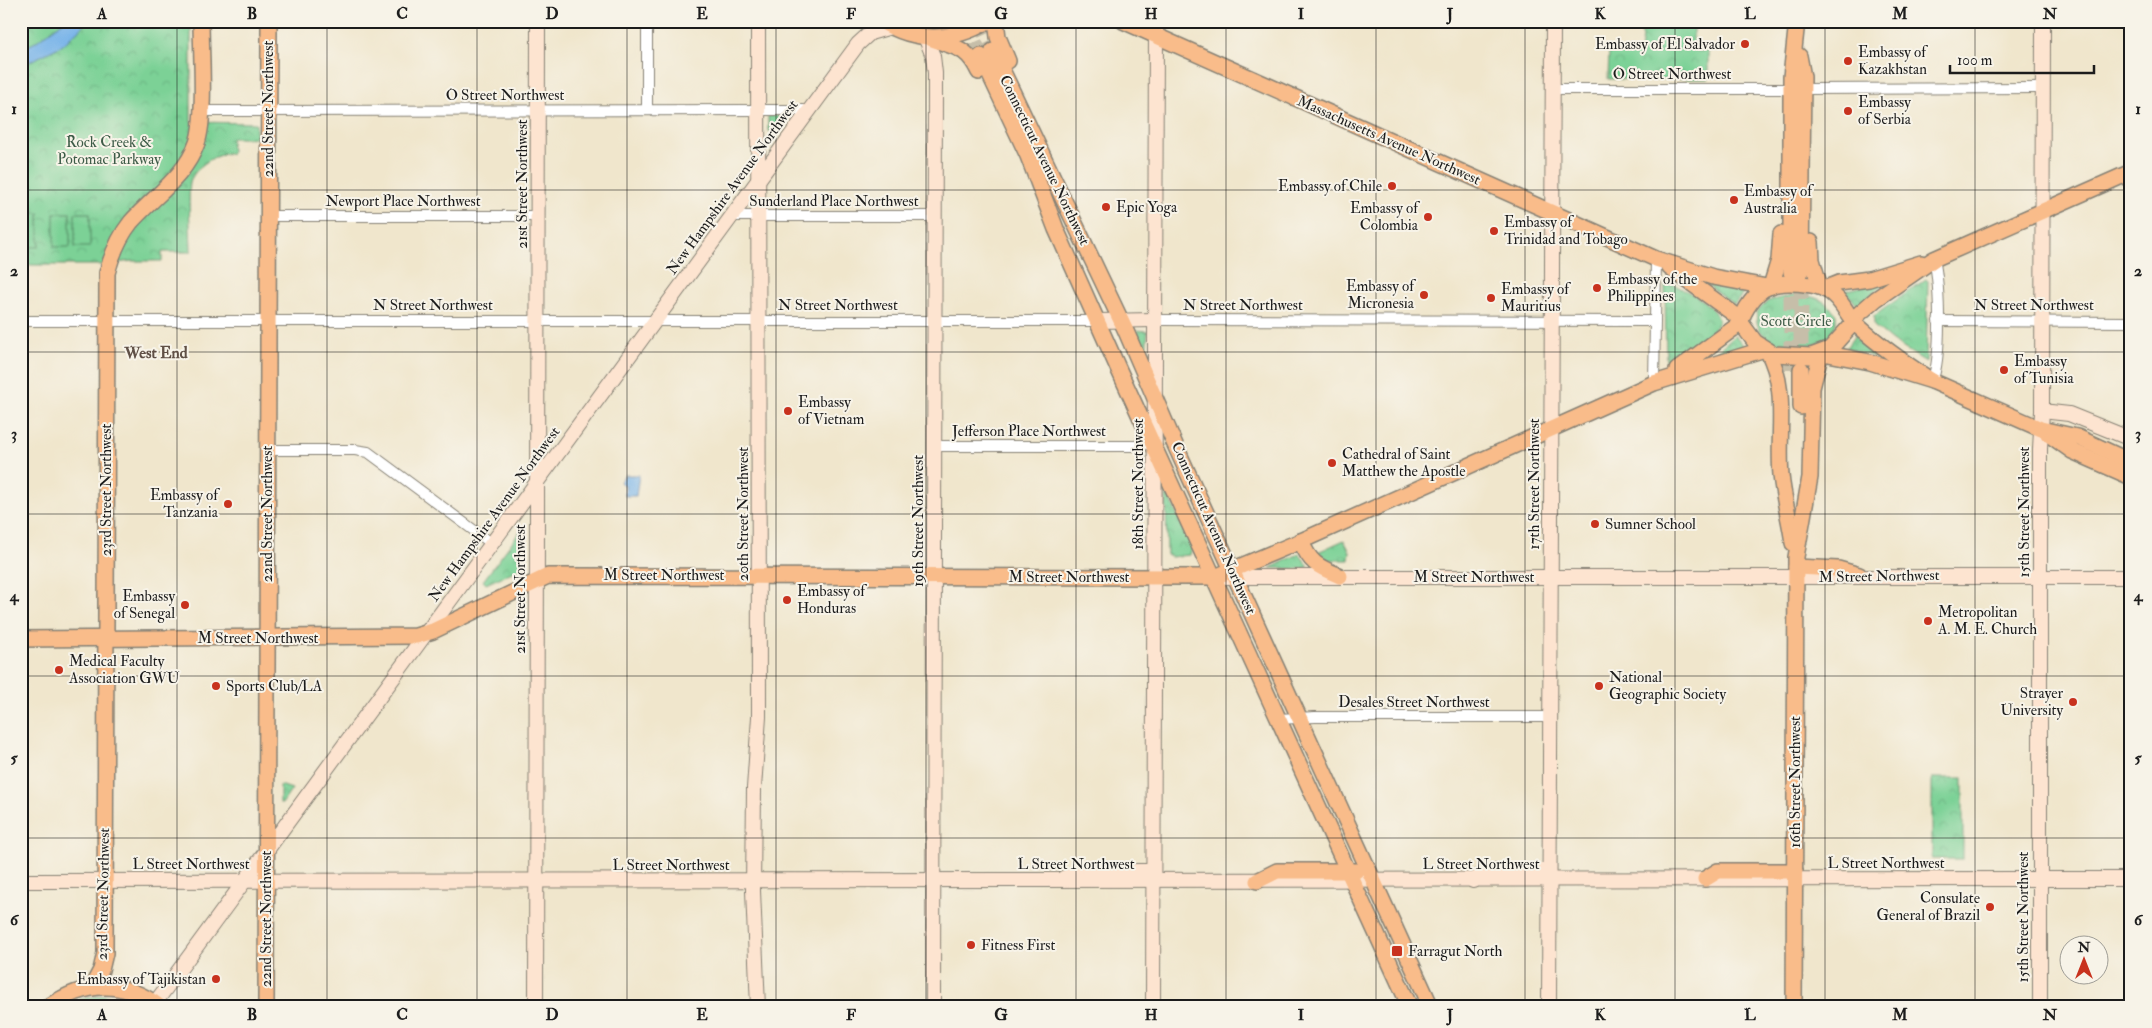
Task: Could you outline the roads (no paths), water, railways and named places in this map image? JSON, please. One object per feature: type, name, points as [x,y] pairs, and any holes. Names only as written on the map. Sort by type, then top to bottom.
[{"type":"main road","name":"23rd Street Northwest","points":[[92,987],[101,970],[105,953],[107,273],[113,252],[130,223],[184,168],[197,143],[201,111],[201,21]]},
{"type":"main road","name":"22nd Street Northwest","points":[[266,1007],[269,21]]},
{"type":"main road","name":"21st Street Northwest","points":[[536,1007],[538,21]]},
{"type":"main road","name":"20th Street Northwest","points":[[758,21],[760,322],[759,717],[754,788],[753,928],[758,1007]]},
{"type":"main road","name":"New Hampshire Avenue Northwest","points":[[858,44],[865,21]]},
{"type":"main road","points":[[921,21],[952,21]]},
{"type":"main road","points":[[929,38],[963,33],[988,21]]},
{"type":"main road","points":[[996,21],[999,43],[1069,195],[1082,235]]},
{"type":"main road","name":"Massachusetts Avenue Northwest","points":[[1123,21],[1156,29],[1656,259],[1713,277],[1769,286]]},
{"type":"main road","name":"17th Street Northwest","points":[[1549,1007],[1553,21]]},
{"type":"main road","points":[[1796,272],[1797,21]]},
{"type":"main road","name":"15th Street Northwest","points":[[2039,1006],[2043,21]]},
{"type":"main road","name":"New Hampshire Avenue Northwest","points":[[158,1005],[244,880],[537,484],[809,110],[858,44],[870,33],[886,24]]},
{"type":"main road","points":[[886,24],[961,49],[972,56],[1035,196],[1056,229]]},
{"type":"main road","name":"18th Street Northwest","points":[[1153,1007],[1156,29]]},
{"type":"main road","name":"19th Street Northwest","points":[[929,38],[935,73],[933,1007]]},
{"type":"main road","name":"Connecticut Avenue Northwest","points":[[1410,1007],[1056,229],[987,54],[1082,235],[1431,1007]]},
{"type":"main road","points":[[1215,577],[1234,573],[1654,383],[1687,364],[1741,321],[1754,299],[1769,286],[1780,255],[1781,127],[1797,89]]},
{"type":"main road","points":[[1797,89],[1811,126],[1811,254],[1822,288]]},
{"type":"main road","points":[[1822,288],[1839,283],[1869,279],[1934,260],[2131,172]]},
{"type":"main road","name":"Massachusetts Avenue Northwest","points":[[1656,259],[1741,321]]},
{"type":"main road","points":[[1741,321],[1746,332],[1766,350],[1786,356],[1811,356],[1822,353],[1838,342],[1854,321],[1876,299],[1934,260]]},
{"type":"main road","points":[[1769,286],[1811,284],[1822,288],[1835,297],[1854,321],[1884,348],[1932,381]]},
{"type":"main road","name":"N Street Northwest","points":[[1098,321],[1155,320]]},
{"type":"main road","points":[[1654,383],[1766,350]]},
{"type":"main road","name":"16th Street Northwest","points":[[1766,350],[1774,362],[1779,381],[1781,474],[1795,524]]},
{"type":"main road","points":[[1822,353],[1870,362],[1932,381],[2041,429],[2072,450],[2127,468]]},
{"type":"main road","name":"16th Street Northwest","points":[[1795,524],[1810,477],[1811,394],[1822,353]]},
{"type":"main road","name":"16th Street Northwest","points":[[1794,1007],[1796,369]]},
{"type":"main road","points":[[2042,411],[2069,414],[2131,439]]},
{"type":"main road","points":[[1301,542],[1308,557],[1314,563],[1340,576]]},
{"type":"main road","points":[[1796,567],[1838,569],[1860,575]]},
{"type":"main road","name":"M Street Northwest","points":[[1234,573],[1340,576],[1550,572],[1642,577],[1796,567]]},
{"type":"main road","name":"M Street Northwest","points":[[1860,575],[2110,569],[2131,577]]},
{"type":"main road","name":"M Street Northwest","points":[[21,639],[401,637],[426,634],[537,580],[558,575],[1215,577]]},
{"type":"main road","points":[[1257,881],[1277,871],[1372,876]]},
{"type":"main road","points":[[1705,879],[1718,871],[1795,875]]},
{"type":"main road","name":"L Street Northwest","points":[[1795,875],[1934,879],[2039,875],[2131,879]]},
{"type":"main road","name":"L Street Northwest","points":[[21,881],[1058,880],[1153,876],[1257,881]]},
{"type":"main road","name":"L Street Northwest","points":[[1372,876],[1473,881],[1549,876],[1705,879]]},
{"type":"main road","points":[[42,1007],[76,991],[92,987],[124,988],[158,1005]]},
{"type":"street","points":[[647,21],[647,110]]},
{"type":"street","name":"O Street Northwest","points":[[1553,89],[2043,88]]},
{"type":"street","name":"O Street Northwest","points":[[201,111],[809,110]]},
{"type":"street","name":"Newport Place Northwest","points":[[268,216],[538,216]]},
{"type":"street","name":"Sunderland Place Northwest","points":[[732,216],[935,216]]},
{"type":"street","points":[[1654,383],[1656,259]]},
{"type":"street","points":[[1932,381],[1937,367],[1938,321],[1937,273],[1934,260]]},
{"type":"street","name":"N Street Northwest","points":[[1155,320],[1654,321]]},
{"type":"street","name":"N Street Northwest","points":[[21,321],[1098,321]]},
{"type":"street","name":"N Street Northwest","points":[[1938,321],[2131,322]]},
{"type":"street","name":"Jefferson Place Northwest","points":[[934,446],[1135,446],[1154,443]]},
{"type":"street","points":[[267,450],[355,450],[368,452],[492,543]]},
{"type":"street","name":"Desales Street Northwest","points":[[1279,719],[1299,717],[1549,717]]},
{"type":"water","points":[[64,21],[88,21],[63,45],[21,66],[21,49],[34,43]]},
{"type":"water","points":[[625,475],[639,475],[636,496],[625,496],[625,486],[620,482]]},
{"type":"tunnel","points":[[966,21],[981,56]]},
{"type":"tunnel","points":[[979,21],[993,51]]},
{"type":"tunnel","points":[[1791,272],[1791,370]]},
{"type":"tunnel","points":[[1801,272],[1801,368]]},
{"type":"place","name":"Embassy of El Salvador","points":[[1745,44]]},
{"type":"place","name":"Embassy of Kazakhstan","points":[[1848,61]]},
{"type":"place","name":"Embassy of Serbia","points":[[1848,111]]},
{"type":"place","name":"Embassy of Chile","points":[[1392,186]]},
{"type":"place","name":"Embassy of Australia","points":[[1734,200]]},
{"type":"place","name":"Epic Yoga","points":[[1106,207]]},
{"type":"place","name":"Embassy of Colombia","points":[[1428,217]]},
{"type":"place","name":"Embassy of Trinidad and Tobago","points":[[1494,231]]},
{"type":"place","name":"Embassy of the Philippines","points":[[1597,288]]},
{"type":"place","name":"Embassy of Micronesia","points":[[1424,295]]},
{"type":"place","name":"Embassy of Mauritius","points":[[1491,298]]},
{"type":"place","name":"Embassy of Tunisia","points":[[2004,370]]},
{"type":"place","name":"Embassy of Vietnam","points":[[788,411]]},
{"type":"place","name":"Cathedral of Saint Matthew the Apostle","points":[[1332,463]]},
{"type":"place","name":"Embassy of Tanzania","points":[[228,504]]},
{"type":"place","name":"Sumner School","points":[[1595,524]]},
{"type":"place","name":"Embassy of Honduras","points":[[787,600]]},
{"type":"place","name":"Embassy of Senegal","points":[[185,605]]},
{"type":"place","name":"Metropolitan A. M. E. Church","points":[[1928,621]]},
{"type":"place","name":"Medical Faculty Association GWU","points":[[59,670]]},
{"type":"place","name":"Sports Club/LA","points":[[216,686]]},
{"type":"place","name":"National Geographic Society","points":[[1599,686]]},
{"type":"place","name":"Strayer University","points":[[2073,702]]},
{"type":"place","name":"Consulate General of Brazil","points":[[1990,907]]},
{"type":"place","name":"Fitness First","points":[[971,945]]},
{"type":"place","name":"Farragut North","points":[[1397,951]]},
{"type":"place","name":"Embassy of Tajikistan","points":[[216,979]]},
{"type":"district","name":"West End","points":[[156,352]]},
{"type":"park label","name":"Rock Creek & Potomac Parkway","points":[[109,150]]},
{"type":"park label","name":"Scott Circle","points":[[1796,321]]}]
